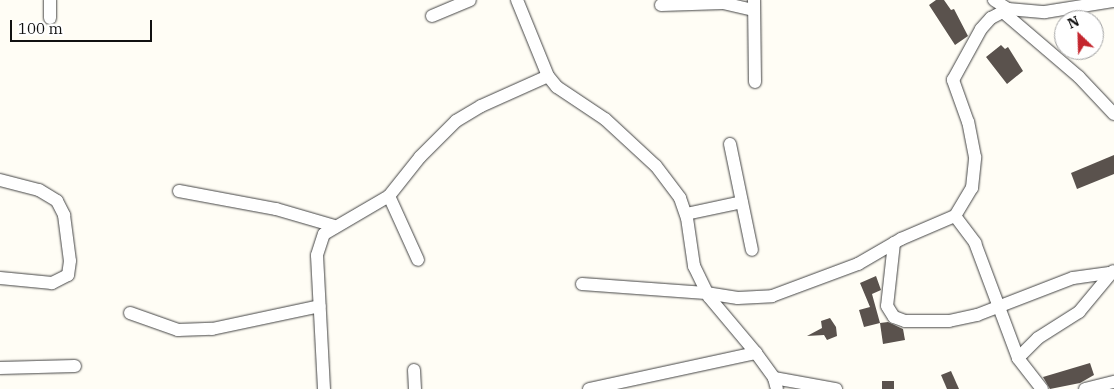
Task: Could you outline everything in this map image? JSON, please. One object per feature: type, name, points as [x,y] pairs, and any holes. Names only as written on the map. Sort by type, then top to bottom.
[{"type":"street","points":[[50,0],[50,18]]},
{"type":"street","points":[[432,16],[470,0]]},
{"type":"street","points":[[517,0],[548,76],[557,87],[605,119],[656,166],[680,198],[686,214],[694,266],[706,293],[756,353],[776,383],[836,389]]},
{"type":"street","points":[[994,0],[1079,77],[1114,114]]},
{"type":"street","points":[[582,284],[706,293],[738,298],[772,296],[858,264],[894,243],[955,216],[972,188],[975,157],[968,122],[953,80],[981,29],[1006,10],[1045,12],[1089,2],[1114,1]]},
{"type":"street","points":[[661,5],[723,3],[753,5],[755,82]]},
{"type":"street","points":[[324,389],[317,255],[324,234],[334,226],[389,196],[420,157],[456,121],[481,106],[548,76]]},
{"type":"street","points":[[730,144],[752,250]]},
{"type":"street","points":[[0,180],[39,190],[58,201],[64,215],[70,262],[68,275],[52,283],[0,278]]},
{"type":"street","points":[[179,191],[276,209],[334,226]]},
{"type":"street","points":[[389,196],[418,260]]},
{"type":"street","points":[[686,214],[742,202]]},
{"type":"street","points":[[955,216],[975,243],[1018,358],[1042,389]]},
{"type":"street","points":[[894,243],[887,306],[894,317],[905,321],[949,321],[999,306],[1073,278],[1111,272]]},
{"type":"street","points":[[1018,358],[1038,338],[1079,312],[1111,272]]},
{"type":"street","points":[[130,313],[178,330],[212,329],[320,306]]},
{"type":"street","points":[[589,389],[614,386],[756,353]]},
{"type":"street","points":[[0,368],[75,366]]},
{"type":"street","points":[[414,370],[415,389]]},
{"type":"street","points":[[1086,389],[1114,382]]},
{"type":"building","points":[[936,0],[944,0],[951,10],[954,9],[968,36],[955,45],[929,5]]},
{"type":"building","points":[[1001,45],[1005,49],[1008,47],[1023,71],[1007,84],[986,57]]},
{"type":"building","points":[[1114,155],[1114,174],[1077,189],[1071,173]]},
{"type":"building","points":[[876,276],[881,290],[872,294],[880,323],[864,327],[859,310],[870,307],[860,283]]},
{"type":"building","points":[[830,318],[836,327],[837,336],[827,340],[824,335],[807,336],[822,328],[821,321]]},
{"type":"building","points":[[888,322],[903,329],[905,340],[883,344],[880,323]]},
{"type":"building","points":[[1090,363],[1094,375],[1080,383],[1050,389],[1043,377]]},
{"type":"building","points":[[951,371],[959,389],[947,389],[941,375]]},
{"type":"building","points":[[882,381],[894,381],[894,389],[882,389]]}]
